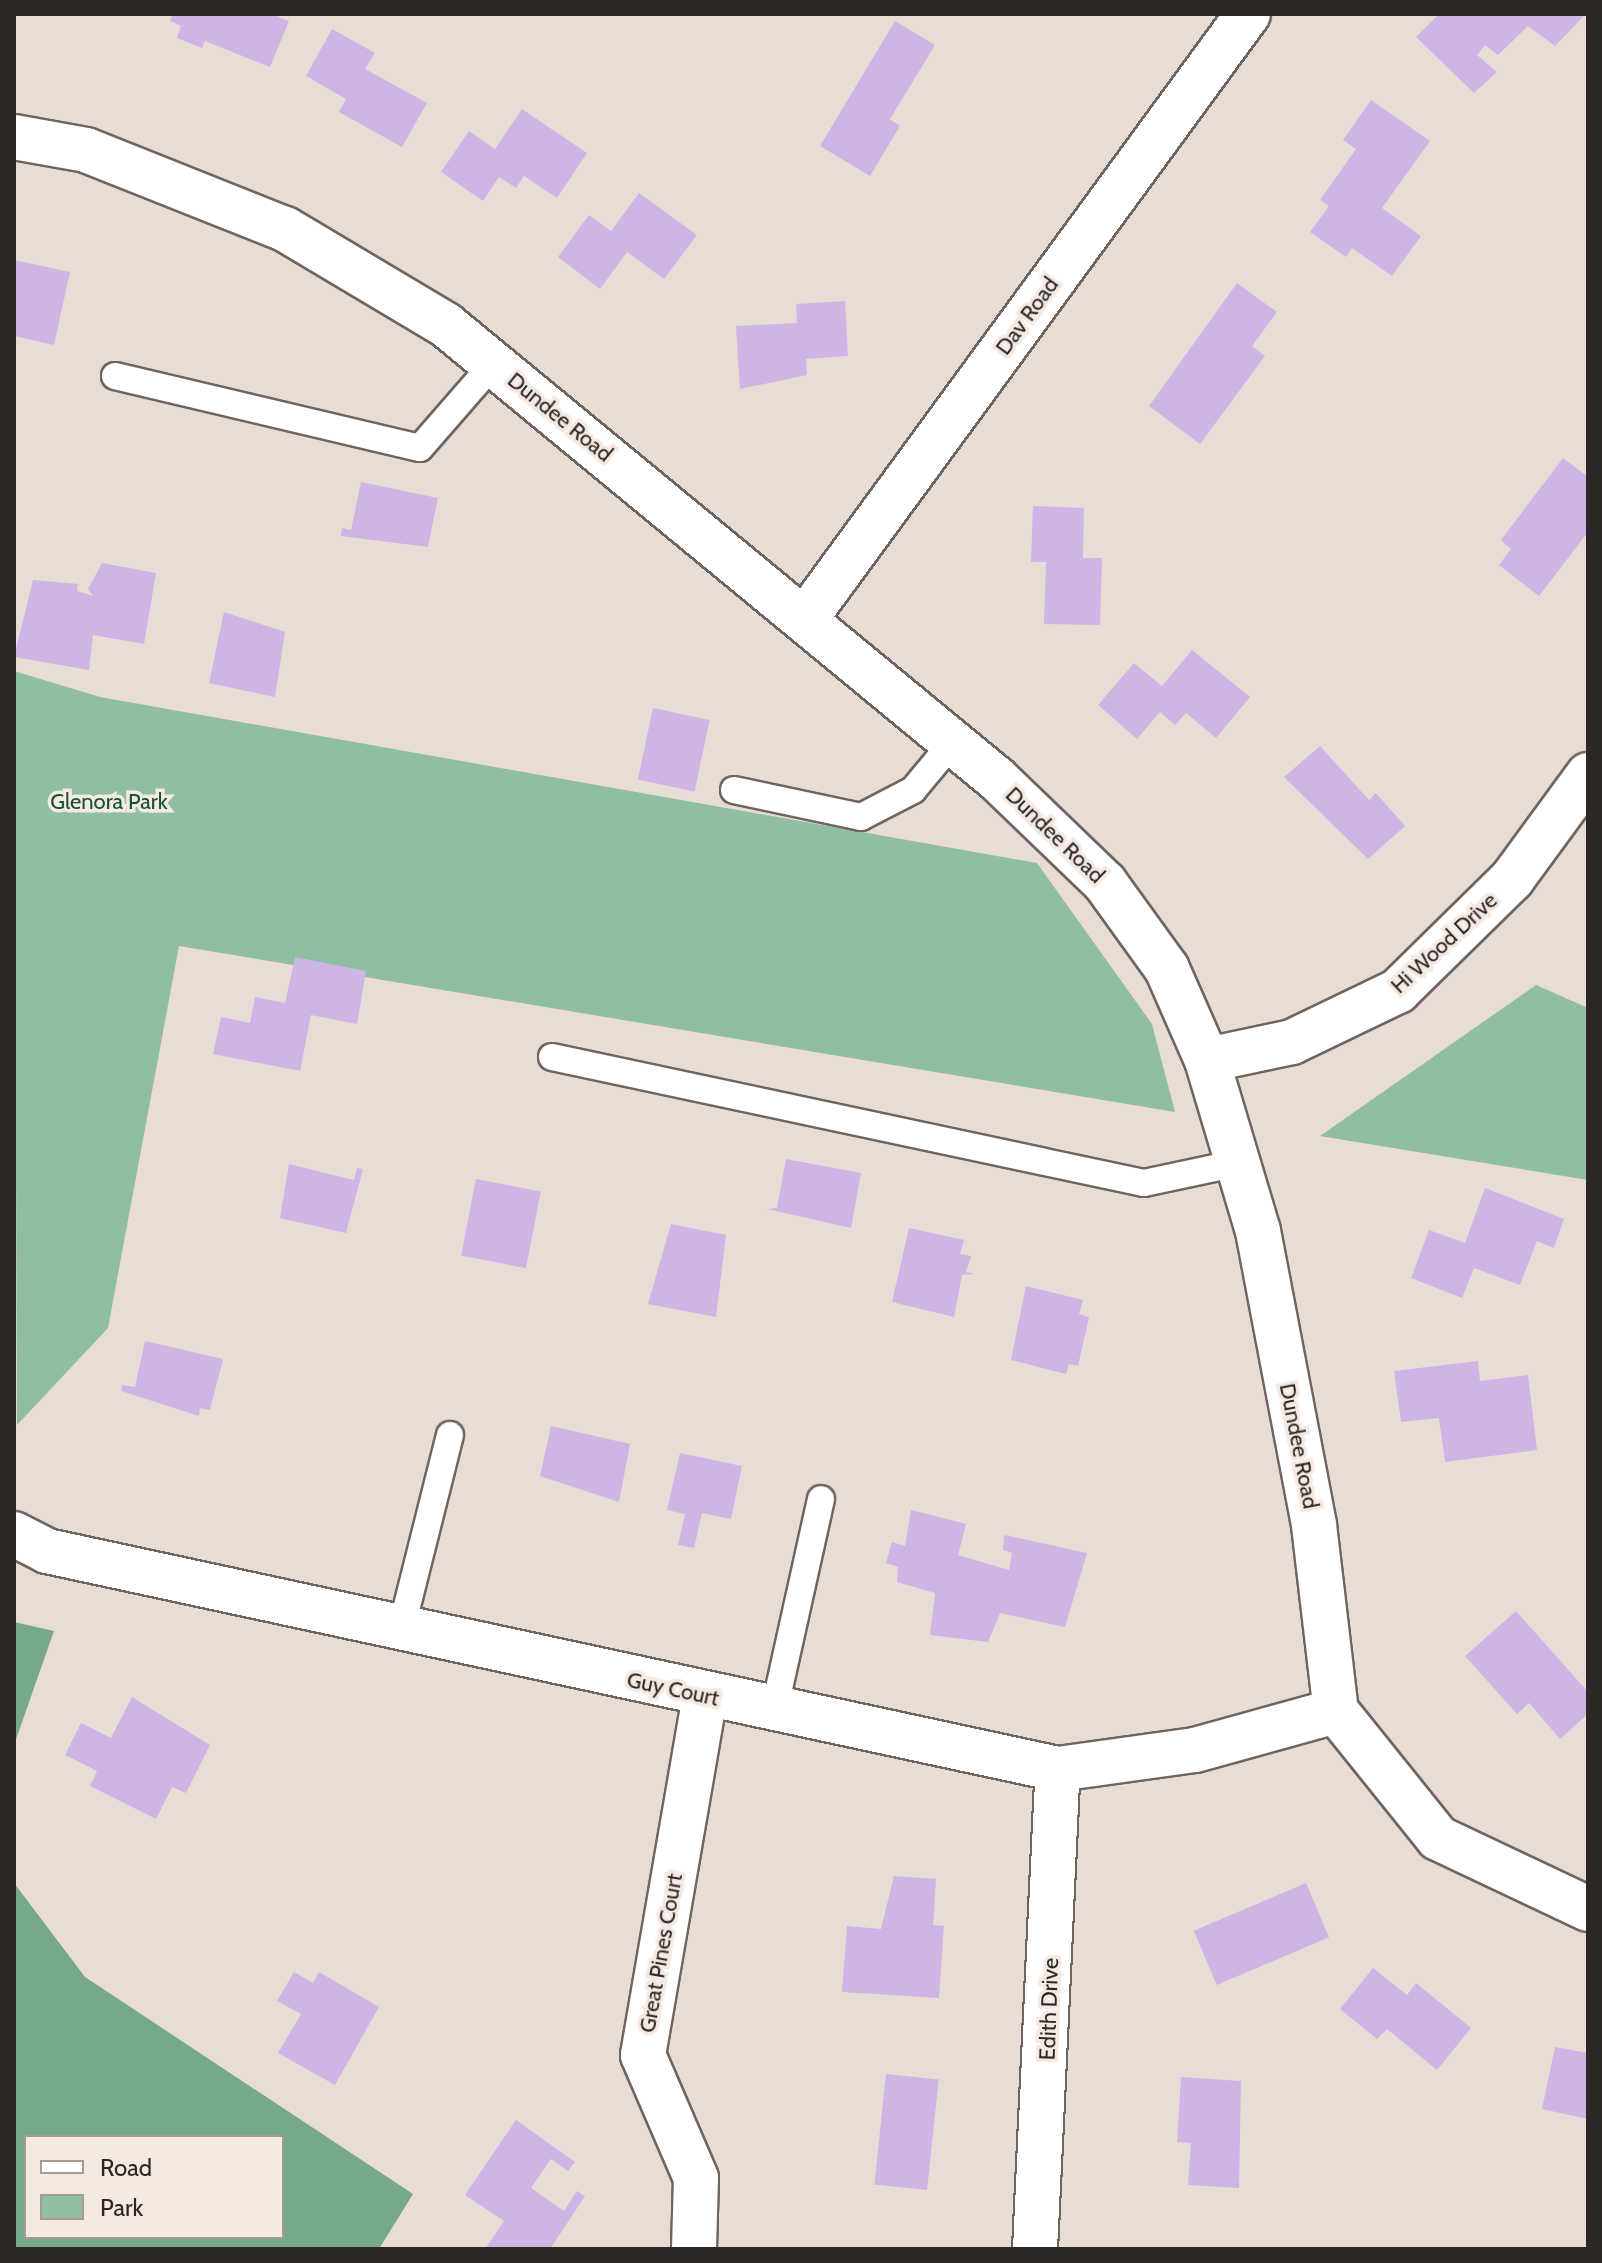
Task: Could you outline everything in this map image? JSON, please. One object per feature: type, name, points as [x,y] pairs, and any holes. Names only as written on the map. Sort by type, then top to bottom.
[{"type":"street","name":"Dav Road","points":[[805,619],[1248,14]]},
{"type":"street","name":"Dundee Road","points":[[14,137],[86,150],[285,229],[446,325],[953,742],[1105,883],[1167,969],[1207,1060],[1258,1231],[1314,1525],[1336,1711]]},
{"type":"street","name":"Hi Wood Drive","points":[[1207,1060],[1292,1042],[1398,991],[1512,879],[1588,775]]},
{"type":"street","name":"Guy Court","points":[[14,1534],[47,1551],[705,1697],[1058,1769],[1195,1750],[1336,1711]]},
{"type":"street","name":"Great Pines Court","points":[[694,2249],[696,2178],[643,2055],[705,1697]]},
{"type":"street","points":[[1336,1711],[1438,1838],[1588,1909]]},
{"type":"street","name":"Edith Drive","points":[[1035,2249],[1058,1769]]},
{"type":"lane","points":[[115,376],[420,448],[494,363]]},
{"type":"lane","points":[[734,790],[861,817],[913,790],[953,742]]},
{"type":"lane","points":[[552,1057],[1144,1183],[1238,1163]]},
{"type":"lane","points":[[401,1630],[450,1435]]},
{"type":"lane","points":[[774,1711],[821,1499]]},
{"type":"green space","name":"Glenora Park","points":[[14,671],[100,697],[1037,863],[1152,1024],[1175,1112],[179,946],[108,1328],[17,1425]]},
{"type":"green space","points":[[1536,985],[1588,1008],[1588,1180],[1320,1136]]},
{"type":"green space","points":[[14,1622],[54,1631],[14,1745]]},
{"type":"green space","points":[[14,1883],[85,1977],[413,2194],[379,2249],[14,2249]]},
{"type":"building","points":[[173,14],[271,14],[289,21],[270,67],[205,41],[202,48],[177,38],[181,26],[170,21]]},
{"type":"building","points":[[1439,14],[1586,14],[1555,46],[1528,26],[1498,55],[1485,45],[1477,55],[1497,72],[1474,93],[1416,37]]},
{"type":"building","points":[[895,21],[935,45],[890,119],[900,126],[870,176],[820,146]]},
{"type":"building","points":[[332,29],[375,53],[365,69],[427,103],[402,147],[339,112],[346,99],[306,76]]},
{"type":"building","points":[[1371,100],[1430,141],[1382,208],[1421,236],[1392,276],[1352,248],[1346,257],[1310,232],[1329,206],[1320,200],[1356,149],[1343,140]]},
{"type":"building","points":[[522,109],[587,153],[557,198],[524,176],[516,188],[499,177],[483,201],[441,172],[469,131],[495,149]]},
{"type":"building","points":[[639,193],[697,235],[664,279],[627,252],[600,289],[558,257],[589,215],[611,231]]},
{"type":"building","points":[[14,260],[70,272],[54,345],[14,336]]},
{"type":"building","points":[[1237,283],[1277,312],[1252,346],[1265,356],[1200,444],[1149,406]]},
{"type":"building","points":[[845,301],[848,356],[806,359],[807,375],[740,389],[736,326],[797,323],[796,304]]},
{"type":"building","points":[[1563,458],[1588,477],[1588,532],[1539,596],[1499,565],[1511,549],[1501,540]]},
{"type":"building","points":[[361,482],[438,498],[428,547],[341,536],[342,528],[351,530]]},
{"type":"building","points":[[1033,506],[1084,508],[1083,558],[1102,558],[1100,625],[1044,624],[1046,562],[1031,562]]},
{"type":"building","points":[[102,563],[156,573],[144,644],[93,635],[89,670],[14,657],[33,580],[78,584],[77,591],[93,596],[88,589]]},
{"type":"building","points":[[224,612],[285,632],[275,697],[209,683]]},
{"type":"building","points":[[1192,650],[1250,697],[1216,738],[1186,713],[1175,725],[1160,712],[1137,739],[1098,705],[1134,663],[1162,686]]},
{"type":"building","points":[[653,708],[710,720],[695,791],[638,779]]},
{"type":"building","points":[[1320,746],[1369,800],[1376,793],[1405,826],[1368,859],[1284,777]]},
{"type":"building","points":[[295,957],[366,971],[357,1024],[311,1015],[300,1071],[213,1054],[221,1017],[250,1023],[255,997],[285,1003]]},
{"type":"building","points":[[786,1159],[861,1173],[851,1228],[767,1209],[777,1208]]},
{"type":"building","points":[[289,1164],[354,1180],[357,1168],[363,1169],[346,1233],[280,1218]]},
{"type":"building","points":[[476,1179],[541,1192],[526,1268],[461,1256]]},
{"type":"building","points":[[1485,1188],[1564,1219],[1554,1248],[1537,1241],[1520,1285],[1474,1268],[1462,1298],[1411,1278],[1429,1230],[1465,1243]]},
{"type":"building","points":[[671,1224],[726,1235],[716,1317],[648,1304]]},
{"type":"building","points":[[909,1228],[964,1240],[960,1254],[971,1256],[966,1272],[974,1274],[962,1275],[954,1317],[892,1302]]},
{"type":"building","points":[[1026,1286],[1083,1300],[1079,1314],[1089,1317],[1078,1366],[1069,1364],[1066,1374],[1011,1360]]},
{"type":"building","points":[[145,1341],[223,1359],[210,1410],[200,1408],[199,1416],[121,1391],[122,1385],[135,1387]]},
{"type":"building","points":[[1478,1361],[1480,1381],[1528,1375],[1537,1450],[1445,1462],[1439,1418],[1401,1422],[1394,1371]]},
{"type":"building","points":[[551,1426],[630,1444],[619,1502],[540,1476]]},
{"type":"building","points":[[680,1453],[742,1466],[731,1519],[702,1513],[694,1548],[678,1545],[685,1514],[667,1510]]},
{"type":"building","points":[[911,1510],[966,1524],[958,1555],[1009,1570],[1012,1553],[1003,1550],[1004,1535],[1087,1553],[1065,1627],[1000,1613],[988,1642],[930,1635],[935,1593],[897,1582],[898,1567],[886,1563],[892,1542],[905,1546]]},
{"type":"building","points":[[1516,1611],[1588,1692],[1588,1714],[1560,1739],[1529,1703],[1517,1714],[1465,1656]]},
{"type":"building","points":[[132,1697],[210,1745],[186,1793],[172,1787],[156,1819],[90,1786],[97,1771],[65,1755],[81,1723],[111,1738]]},
{"type":"building","points":[[894,1876],[936,1879],[933,1925],[944,1926],[939,1998],[842,1992],[847,1926],[881,1929]]},
{"type":"building","points":[[1306,1883],[1329,1937],[1217,1985],[1194,1931]]},
{"type":"building","points":[[1373,1968],[1407,1995],[1416,1983],[1471,2028],[1437,2070],[1387,2029],[1377,2039],[1340,2009]]},
{"type":"building","points":[[294,1972],[313,1983],[319,1972],[379,2007],[335,2085],[278,2053],[301,2014],[277,2001]]},
{"type":"building","points":[[1555,2047],[1588,2053],[1588,2119],[1542,2109]]},
{"type":"building","points":[[886,2074],[939,2080],[927,2190],[874,2184]]},
{"type":"building","points":[[1181,2077],[1241,2081],[1239,2188],[1188,2185],[1191,2143],[1177,2142]]},
{"type":"building","points":[[516,2120],[575,2162],[568,2171],[551,2159],[531,2188],[564,2211],[577,2191],[585,2196],[550,2249],[485,2249],[504,2221],[465,2195]]}]
